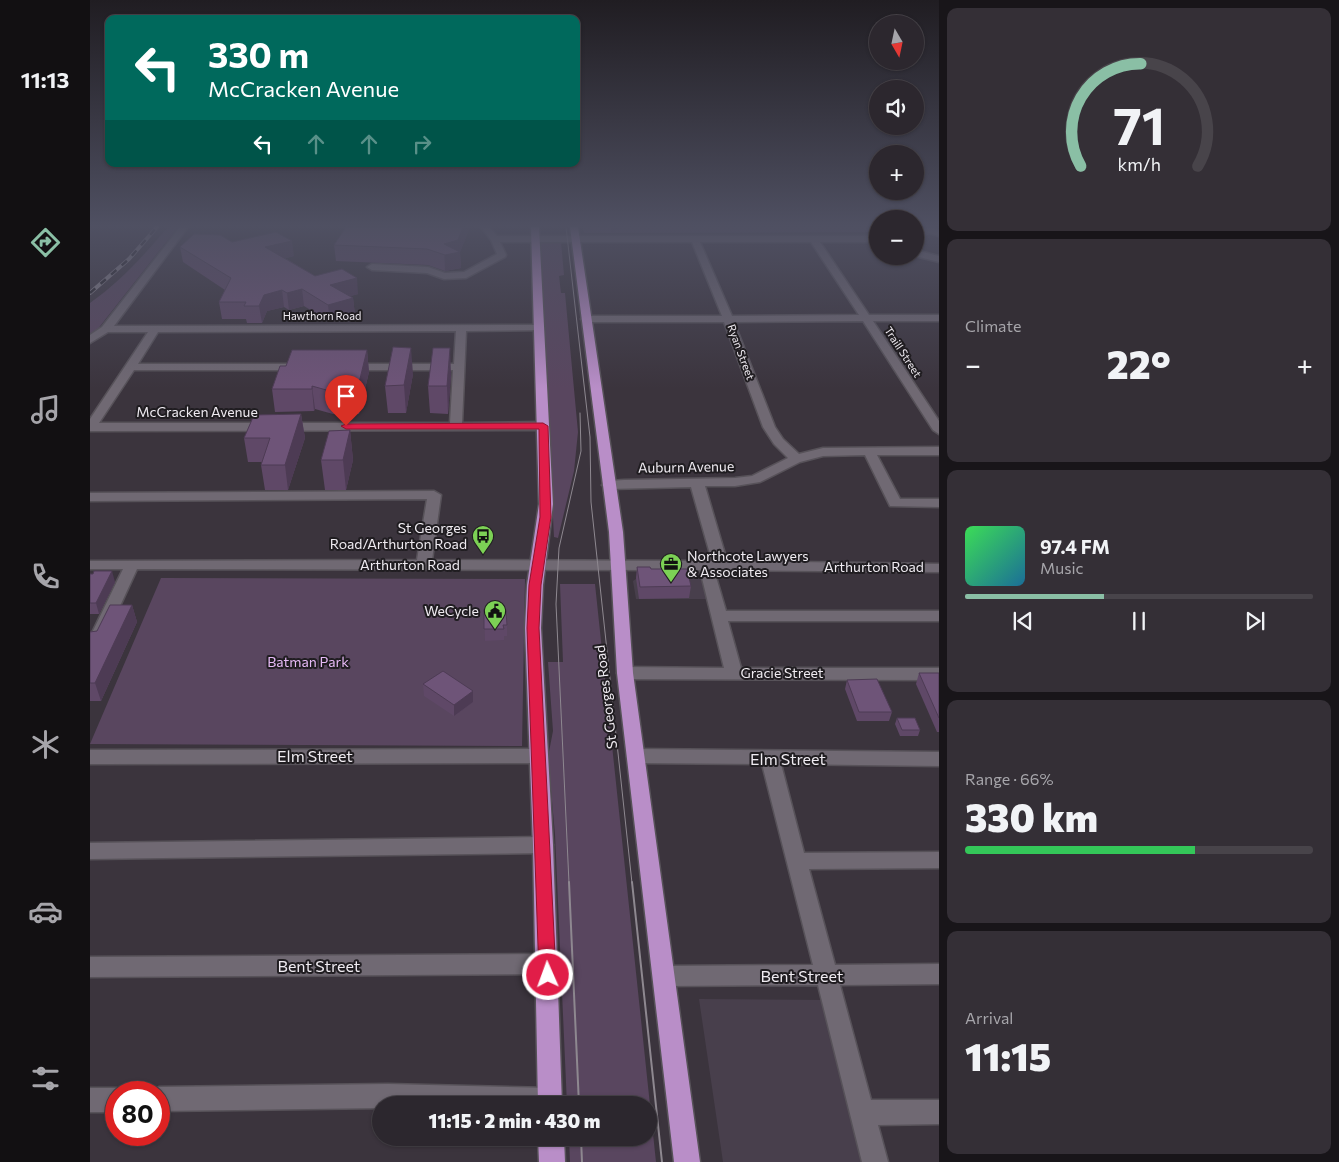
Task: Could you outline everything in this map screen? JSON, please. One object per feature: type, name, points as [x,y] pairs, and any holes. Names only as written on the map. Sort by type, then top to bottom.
[{"type":"highway","points":[[537,281],[546,517],[535,585],[533,628],[543,846],[550,1096]]},
{"type":"highway","name":"St Georges Road","points":[[581,281],[615,518],[619,604],[625,673],[665,976],[687,1162]]},
{"type":"highway","points":[[551,1146],[552,1162]]},
{"type":"street","points":[[90,340],[106,329],[143,281]]},
{"type":"street","name":"Ryan Street","points":[[713,281],[769,426],[778,441],[796,459]]},
{"type":"street","name":"Traill Street","points":[[841,281],[939,430]]},
{"type":"street","points":[[586,319],[939,318]]},
{"type":"street","points":[[456,426],[461,328]]},
{"type":"street","name":"Hawthorn Road","points":[[106,329],[539,328]]},
{"type":"street","points":[[91,427],[155,329]]},
{"type":"street","points":[[130,367],[310,367]]},
{"type":"street","points":[[339,367],[459,367]]},
{"type":"street","name":"McCracken Avenue","points":[[91,427],[543,426]]},
{"type":"street","points":[[869,451],[895,503],[939,503]]},
{"type":"street","name":"Auburn Avenue","points":[[609,486],[624,484],[736,482],[756,479],[796,459],[823,452],[939,451]]},
{"type":"street","points":[[697,483],[713,566],[719,616],[734,673]]},
{"type":"street","points":[[90,497],[434,495],[424,565]]},
{"type":"street","name":"Arthurton Road","points":[[90,565],[539,564],[939,568]]},
{"type":"street","points":[[90,643],[95,643],[132,565]]},
{"type":"street","points":[[719,616],[939,616]]},
{"type":"street","name":"Gracie Street","points":[[625,673],[939,674]]},
{"type":"street","name":"Elm Street","points":[[90,757],[539,756]]},
{"type":"street","name":"Elm Street","points":[[636,756],[770,759],[939,759]]},
{"type":"street","points":[[770,759],[874,1162]]},
{"type":"street","points":[[90,851],[543,846]]},
{"type":"street","points":[[796,861],[939,860]]},
{"type":"street","name":"Bent Street","points":[[90,967],[547,964]]},
{"type":"street","name":"Bent Street","points":[[665,976],[939,974]]},
{"type":"street","points":[[170,1099],[372,1096]]},
{"type":"street","points":[[90,1100],[105,1100]]},
{"type":"street","points":[[862,1113],[939,1112]]},
{"type":"shaded area","points":[[640,576],[707,576],[712,599],[636,599],[633,581]]},
{"type":"shaded area","points":[[699,999],[828,1000],[868,1162],[723,1162]]},
{"type":"green space","points":[[117,281],[135,281],[97,330],[90,335],[90,303]]},
{"type":"green space","points":[[541,281],[560,281],[561,293],[565,293],[578,432],[574,471],[558,538],[554,537]]},
{"type":"green space","name":"Batman Park","points":[[161,578],[525,579],[522,746],[90,744]]},
{"type":"green space","points":[[560,584],[595,584],[649,1096],[567,1096],[555,834],[548,757],[553,731],[548,662],[563,662]]},
{"type":"green space","points":[[569,1146],[654,1146],[656,1162],[570,1162]]},
{"type":"building","points":[[229,281],[345,281],[330,285],[353,298],[328,305],[302,289],[287,293],[282,290],[264,295],[259,306],[244,306],[246,302],[219,302]]},
{"type":"building","points":[[393,347],[411,348],[404,385],[385,386]]},
{"type":"building","points":[[433,348],[450,348],[447,386],[428,386]]},
{"type":"building","points":[[292,350],[367,350],[357,391],[330,391],[312,386],[312,389],[272,389],[280,366],[286,366]]},
{"type":"building","points":[[301,414],[285,465],[261,465],[270,438],[244,438],[254,415]]},
{"type":"building","points":[[350,430],[343,460],[321,460],[329,431]]},
{"type":"building","points":[[637,567],[687,569],[691,586],[640,587]]},
{"type":"building","points":[[94,571],[112,571],[96,603],[90,603],[90,574],[93,574]]},
{"type":"building","points":[[110,605],[132,605],[95,683],[90,683],[90,632],[97,631]]},
{"type":"building","points":[[484,609],[503,609],[503,611],[506,611],[507,625],[503,625],[504,629],[484,629]]},
{"type":"building","points":[[443,671],[473,691],[454,705],[423,684]]},
{"type":"building","points":[[919,673],[939,673],[939,718]]},
{"type":"building","points":[[877,679],[892,712],[859,712],[847,680]]},
{"type":"building","points":[[897,718],[915,718],[920,730],[902,730]]},
{"type":"tram line","points":[[572,281],[590,437],[591,502],[632,883]]},
{"type":"tram line","points":[[569,883],[556,604],[559,548],[581,451],[580,413]]},
{"type":"tram line","points":[[569,882],[579,1096]]},
{"type":"tram line","points":[[632,882],[662,1162]]},
{"type":"tram line","points":[[581,1146],[582,1162]]},
{"type":"railway","points":[[90,293],[104,281]]},
{"type":"place","name":"St Georges Road/Arthurton Road","points":[[483,555]]},
{"type":"place","name":"Northcote Lawyers & Associates","points":[[671,583]]},
{"type":"place","name":"WeCycle","points":[[495,630]]},
{"type":"route","points":[[346,426],[543,426],[546,517],[535,585],[533,628],[548,975]]}]
